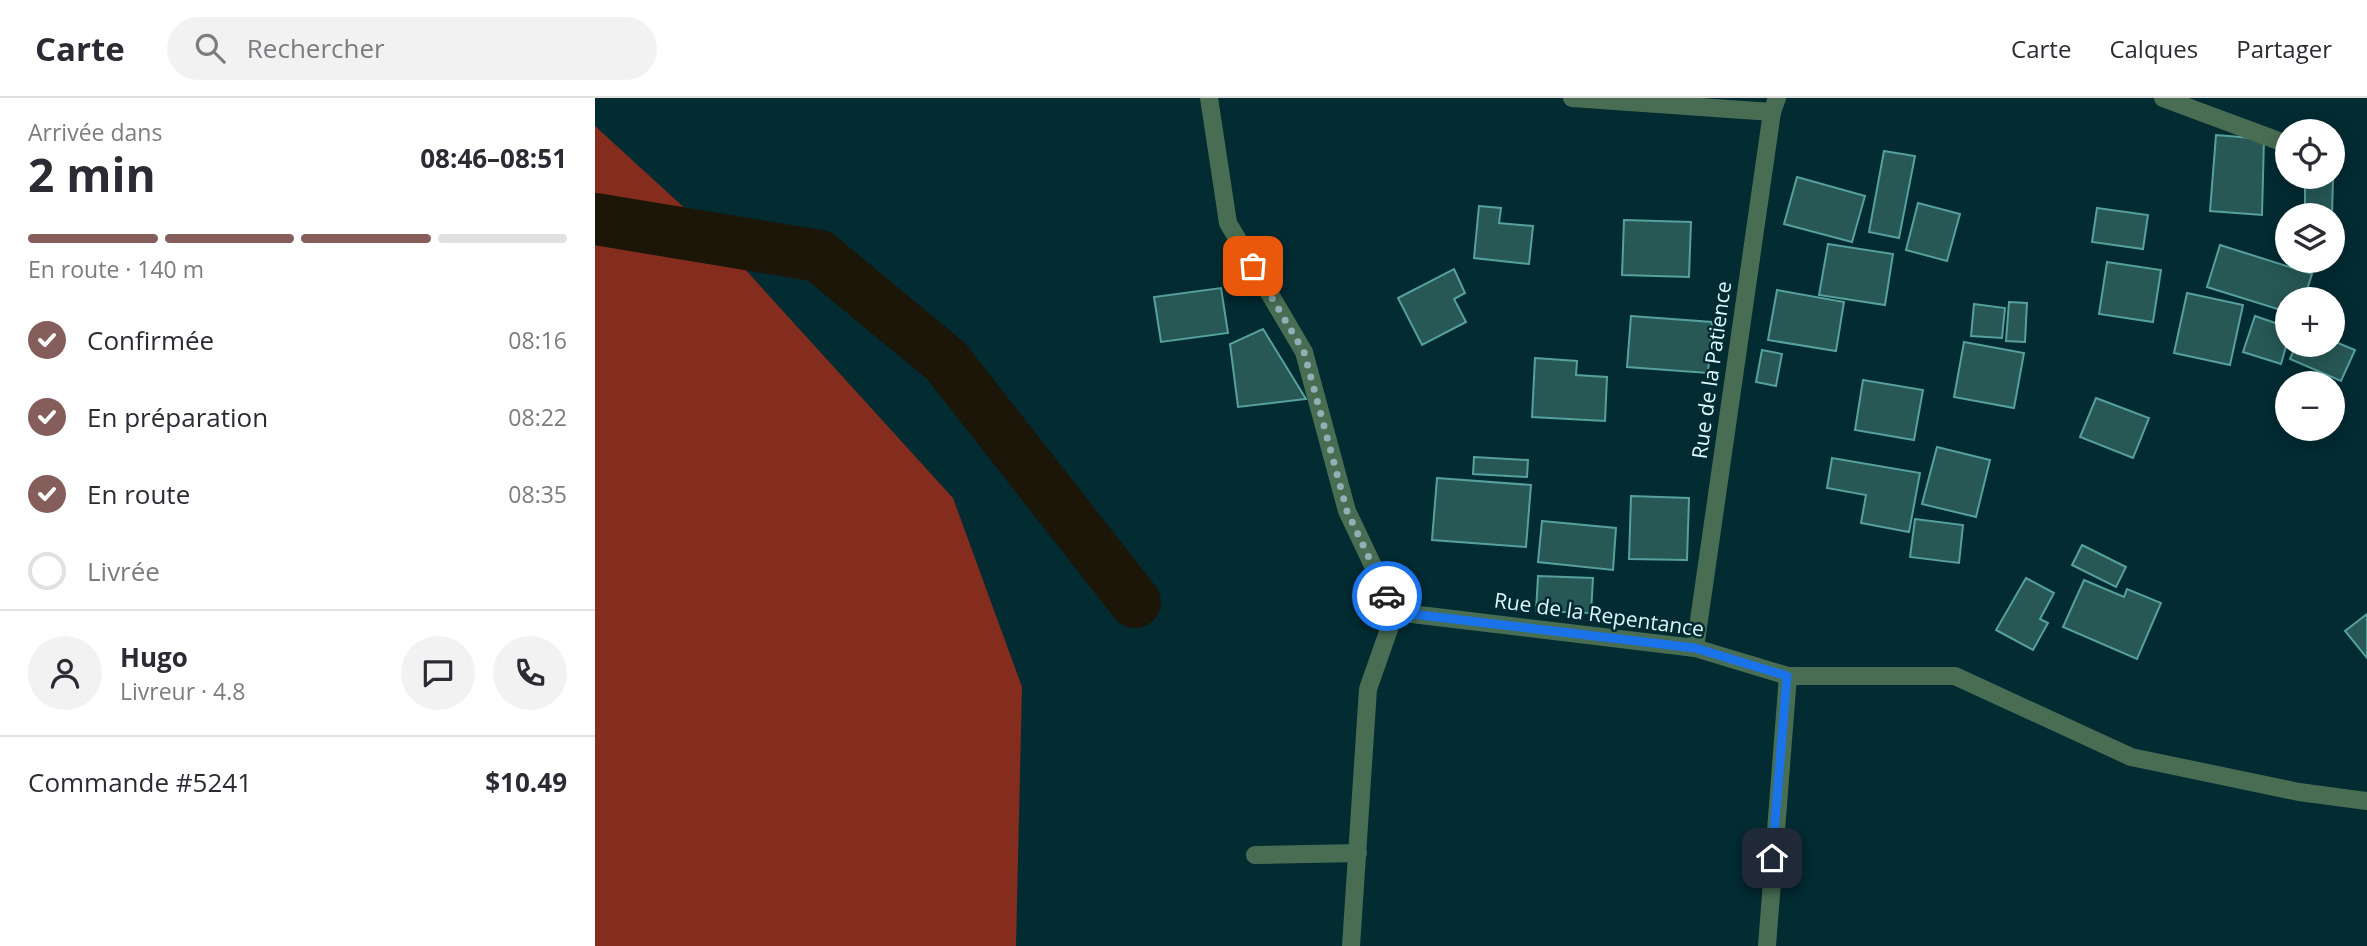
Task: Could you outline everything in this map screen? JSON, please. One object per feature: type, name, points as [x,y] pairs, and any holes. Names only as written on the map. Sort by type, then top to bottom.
[{"type":"street","points":[[1209,98],[1228,223],[1304,352],[1347,511],[1395,612],[1368,689],[1351,946]]},
{"type":"street","points":[[1572,98],[1775,105]]},
{"type":"street","points":[[2163,98],[2275,140]]},
{"type":"street","name":"Rue de la Patience","points":[[1695,648],[1775,105]]},
{"type":"street","name":"Rue de la Repentance","points":[[1395,612],[1695,648],[1787,676],[1955,676],[2131,757],[2299,792],[2367,801]]},
{"type":"street","points":[[1767,946],[1787,676]]},
{"type":"street","points":[[1255,855],[1358,853]]},
{"type":"shaded area","points":[[595,126],[713,234],[953,498],[1022,687],[1016,946],[595,946]]},
{"type":"building","points":[[2216,135],[2264,139],[2262,215],[2210,211]]},
{"type":"building","points":[[1884,151],[1915,156],[1899,238],[1869,232]]},
{"type":"building","points":[[1797,177],[1865,196],[1852,242],[1784,224]]},
{"type":"building","points":[[2305,189],[2333,189],[2332,203],[2305,203]]},
{"type":"building","points":[[1918,203],[1960,214],[1947,261],[1906,250]]},
{"type":"building","points":[[1479,206],[1501,208],[1499,223],[1533,226],[1529,264],[1474,258]]},
{"type":"building","points":[[2097,208],[2148,215],[2143,249],[2092,242]]},
{"type":"building","points":[[1624,220],[1691,222],[1689,277],[1622,275]]},
{"type":"building","points":[[1828,244],[1893,254],[1885,305],[1819,295]]},
{"type":"building","points":[[2220,245],[2275,262],[2275,273],[2312,274],[2308,287],[2275,287],[2275,308],[2207,287]]},
{"type":"building","points":[[2107,262],[2161,270],[2153,322],[2099,314]]},
{"type":"building","points":[[1454,269],[1465,293],[1454,299],[1466,322],[1422,345],[1398,298]]},
{"type":"building","points":[[1221,288],[1228,333],[1161,342],[1154,297]]},
{"type":"building","points":[[1777,290],[1844,302],[1836,351],[1768,340]]},
{"type":"building","points":[[2187,293],[2243,305],[2230,365],[2174,353]]},
{"type":"building","points":[[2009,302],[2027,303],[2025,342],[2006,341]]},
{"type":"building","points":[[1974,304],[2005,308],[2002,338],[1971,336]]},
{"type":"building","points":[[1631,316],[1712,322],[1708,373],[1627,367]]},
{"type":"building","points":[[2255,316],[2275,323],[2275,357],[2283,357],[2281,364],[2243,352]]},
{"type":"building","points":[[1263,329],[1306,399],[1238,407],[1230,344]]},
{"type":"building","points":[[1964,342],[2024,353],[2014,408],[1954,397]]},
{"type":"building","points":[[2345,346],[2355,350],[2345,372],[2318,371],[2290,359],[2345,357]]},
{"type":"building","points":[[1762,350],[1782,354],[1776,386],[1756,382]]},
{"type":"building","points":[[1535,358],[1577,361],[1576,375],[1607,377],[1605,421],[1532,417]]},
{"type":"building","points":[[1863,380],[1923,390],[1914,440],[1855,430]]},
{"type":"building","points":[[2096,398],[2149,418],[2133,458],[2080,437]]},
{"type":"building","points":[[1937,447],[1990,460],[1976,517],[1922,504]]},
{"type":"building","points":[[1474,457],[1528,460],[1527,477],[1473,474]]},
{"type":"building","points":[[1832,458],[1920,473],[1909,532],[1861,523],[1866,495],[1827,488]]},
{"type":"building","points":[[1437,478],[1531,485],[1526,547],[1432,540]]},
{"type":"building","points":[[1631,496],[1689,498],[1687,560],[1629,559]]},
{"type":"building","points":[[1915,519],[1963,525],[1959,563],[1910,557]]},
{"type":"building","points":[[1542,521],[1616,528],[1613,570],[1538,562]]},
{"type":"building","points":[[2082,545],[2126,567],[2116,587],[2072,565]]},
{"type":"building","points":[[1538,576],[1593,578],[1591,613],[1536,611]]},
{"type":"building","points":[[2026,578],[2054,593],[2040,619],[2048,623],[2033,650],[1996,630]]},
{"type":"building","points":[[2084,580],[2124,597],[2127,589],[2161,603],[2137,659],[2063,627]]},
{"type":"building","points":[[2367,614],[2367,658],[2345,631]]},
{"type":"waterway","points":[[595,219],[819,256],[946,361],[1135,602]]},
{"type":"way so far","points":[[1253,266],[1304,352],[1347,511],[1387,596]]},
{"type":"route","points":[[1387,596],[1395,612],[1695,648],[1787,676],[1772,858]]}]
